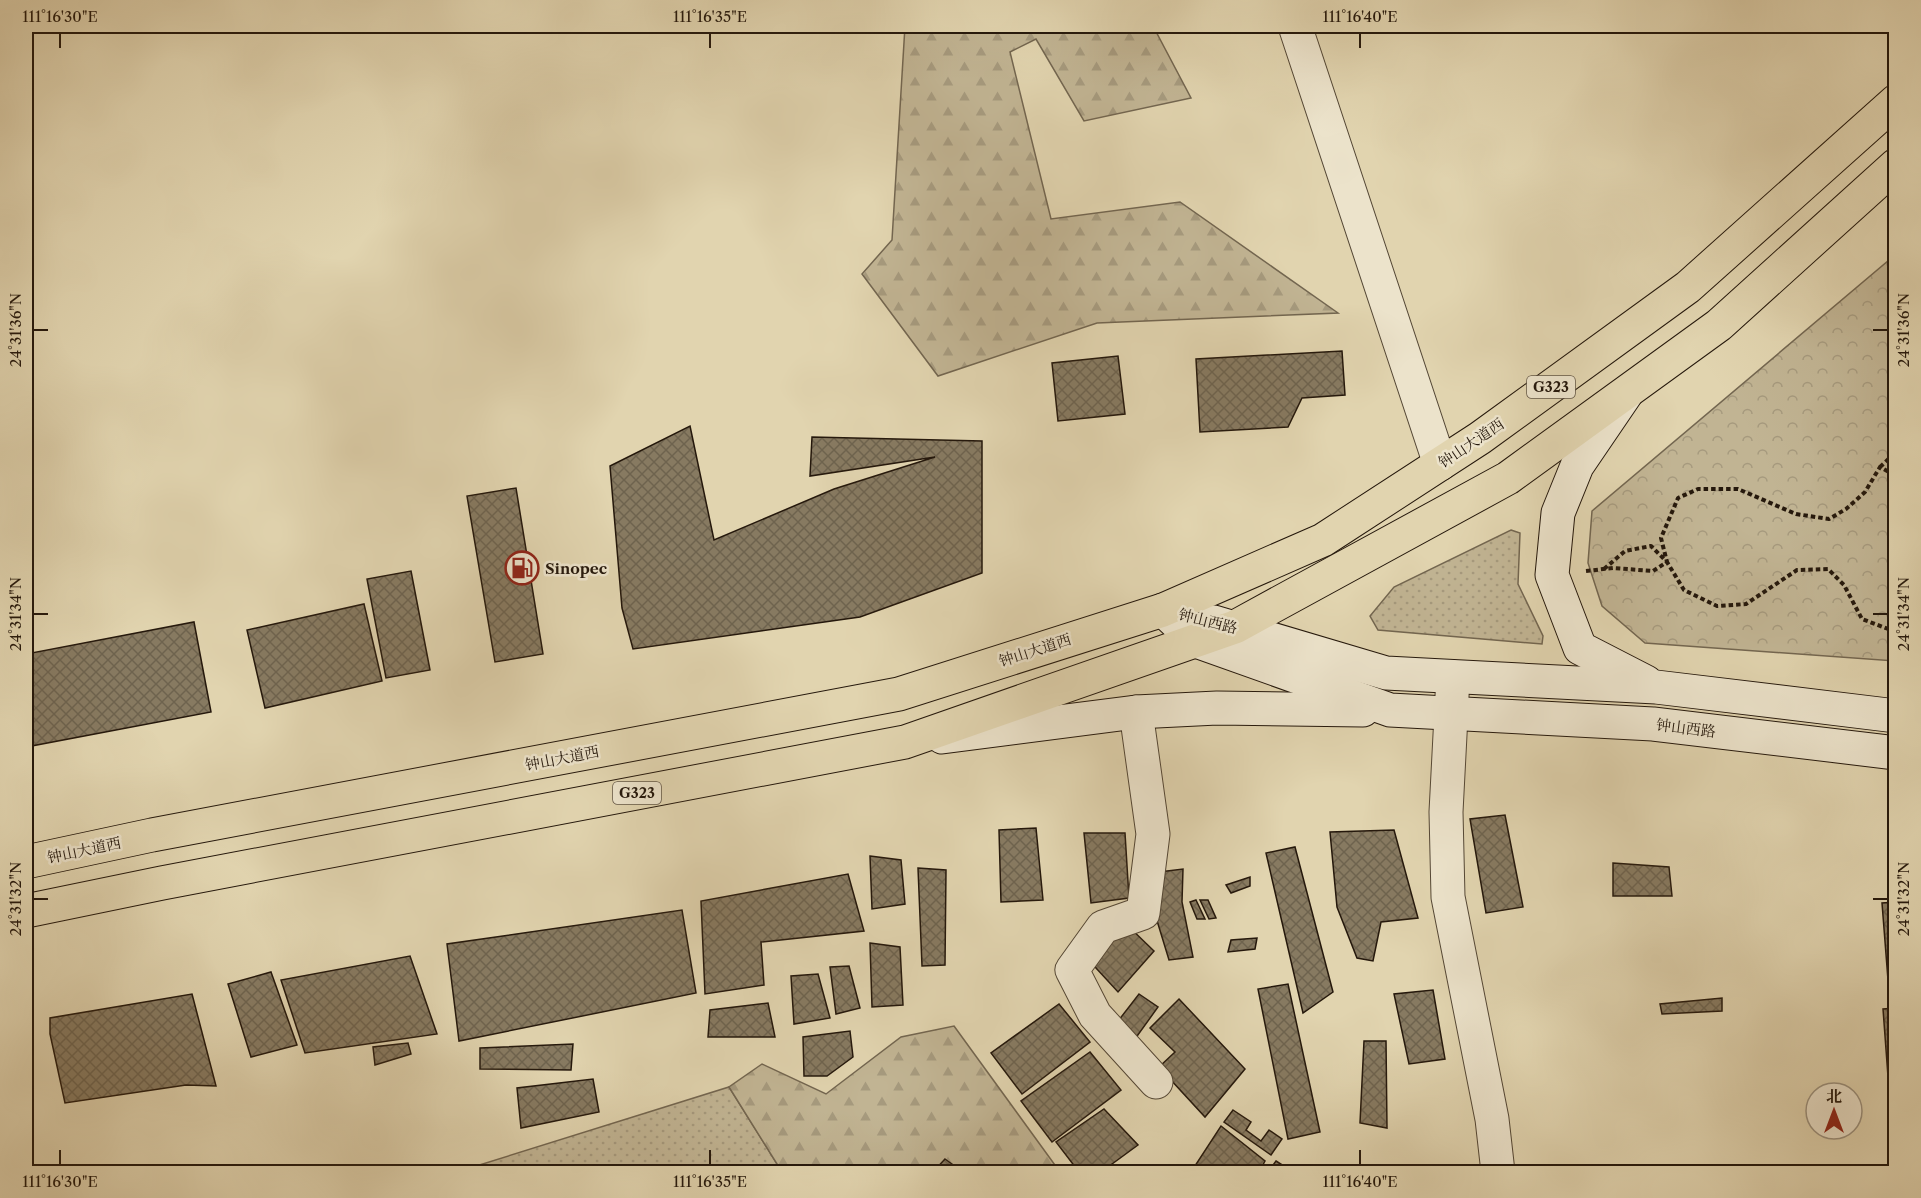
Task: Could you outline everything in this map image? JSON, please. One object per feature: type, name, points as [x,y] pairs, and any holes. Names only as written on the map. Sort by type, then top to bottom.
[{"type":"highway","name":"钟山大道西","points":[[26,862],[152,835],[899,694],[1163,610],[1323,540],[1480,438],[1688,287],[1896,100]]},
{"type":"highway","name":"G323","points":[[26,912],[162,883],[905,742],[1235,627],[1508,478],[1719,325],[1896,165]]},
{"type":"main road","points":[[1295,26],[1440,464]]},
{"type":"main road","points":[[1628,391],[1577,466],[1558,513],[1552,575],[1580,648],[1656,687]]},
{"type":"main road","name":"钟山西路","points":[[1163,610],[1235,627],[1386,673],[1656,687],[1896,716]]},
{"type":"main road","name":"钟山西路","points":[[1163,610],[1196,641],[1390,711],[1653,724],[1896,753]]},
{"type":"main road","points":[[1453,677],[1446,812],[1448,897],[1492,1119],[1498,1173]]},
{"type":"main road","points":[[905,742],[1136,712],[1217,708],[1390,711]]},
{"type":"main road","points":[[1136,712],[1153,834],[1143,913],[1103,927],[1072,970],[1095,1015],[1156,1082]]},
{"type":"path","points":[[1667,562],[1661,537],[1678,498],[1698,489],[1738,489],[1796,514],[1829,519],[1846,509],[1865,492],[1880,467],[1896,452]]},
{"type":"path","points":[[1880,467],[1896,476]]},
{"type":"path","points":[[1604,569],[1624,551],[1651,546],[1667,562],[1683,590],[1717,606],[1746,604],[1797,570],[1828,569],[1844,585],[1862,619],[1896,632]]},
{"type":"path","points":[[1552,575],[1604,569],[1653,571],[1667,562]]},
{"type":"green space","points":[[905,26],[1153,26],[1191,98],[1084,121],[1036,39],[1010,52],[1051,219],[1180,202],[1338,313],[1097,323],[938,376],[862,274],[892,240]]},
{"type":"green space","points":[[1895,255],[1895,661],[1645,643],[1602,606],[1588,563],[1592,511]]},
{"type":"green space","points":[[1511,530],[1520,533],[1518,584],[1543,636],[1542,644],[1378,630],[1370,616],[1394,587]]},
{"type":"green space","points":[[954,1026],[1060,1172],[782,1172],[729,1087],[762,1064],[826,1094],[901,1037]]},
{"type":"green space","points":[[729,1087],[782,1172],[436,1172],[473,1167]]},
{"type":"building","points":[[1342,351],[1345,395],[1302,398],[1288,427],[1200,432],[1196,359]]},
{"type":"building","points":[[1118,356],[1125,414],[1058,421],[1052,363]]},
{"type":"building","points":[[690,426],[714,540],[834,489],[935,457],[810,476],[812,437],[982,441],[982,573],[860,617],[633,649],[622,608],[610,466]]},
{"type":"building","points":[[516,488],[543,654],[495,662],[467,496]]},
{"type":"building","points":[[411,571],[430,670],[386,678],[367,579]]},
{"type":"building","points":[[364,604],[382,681],[265,708],[247,630]]},
{"type":"building","points":[[194,622],[211,712],[26,747],[26,654]]},
{"type":"building","points":[[1505,815],[1523,907],[1486,913],[1470,819]]},
{"type":"building","points":[[1036,828],[1043,900],[1001,902],[999,830]]},
{"type":"building","points":[[1394,830],[1418,918],[1381,922],[1373,961],[1357,958],[1337,907],[1330,832]]},
{"type":"building","points":[[1084,833],[1125,833],[1129,898],[1091,903]]},
{"type":"building","points":[[1295,847],[1333,992],[1303,1013],[1266,853]]},
{"type":"building","points":[[870,856],[901,860],[905,904],[872,909]]},
{"type":"building","points":[[1613,863],[1669,867],[1672,896],[1613,896]]},
{"type":"building","points":[[918,868],[946,870],[945,965],[922,966]]},
{"type":"building","points":[[1183,869],[1182,902],[1193,957],[1169,960],[1155,914],[1151,873]]},
{"type":"building","points":[[848,874],[864,931],[761,942],[764,985],[705,994],[701,901]]},
{"type":"building","points":[[1250,877],[1250,886],[1231,893],[1226,885]]},
{"type":"building","points":[[1196,900],[1205,919],[1197,919],[1190,902]]},
{"type":"building","points":[[1200,900],[1208,900],[1216,918],[1209,919]]},
{"type":"building","points":[[1896,902],[1896,979],[1888,980],[1882,903]]},
{"type":"building","points":[[682,910],[696,993],[459,1041],[447,944]]},
{"type":"building","points":[[1125,923],[1154,951],[1118,992],[1085,956]]},
{"type":"building","points":[[1257,938],[1255,949],[1228,952],[1231,940]]},
{"type":"building","points":[[870,943],[900,947],[903,1005],[872,1007]]},
{"type":"building","points":[[410,956],[437,1034],[305,1053],[281,980]]},
{"type":"building","points":[[849,966],[860,1008],[836,1014],[830,967]]},
{"type":"building","points":[[271,972],[297,1045],[251,1057],[228,984]]},
{"type":"building","points":[[818,974],[830,1018],[794,1024],[791,976]]},
{"type":"building","points":[[1288,984],[1320,1132],[1288,1139],[1258,989]]},
{"type":"building","points":[[1433,990],[1445,1059],[1409,1064],[1394,994]]},
{"type":"building","points":[[192,994],[216,1086],[186,1085],[65,1103],[50,1034],[50,1018]]},
{"type":"building","points":[[1139,994],[1158,1007],[1135,1039],[1115,1025]]},
{"type":"building","points":[[1722,998],[1722,1011],[1662,1014],[1660,1004]]},
{"type":"building","points":[[1179,999],[1245,1069],[1205,1117],[1159,1067],[1175,1052],[1150,1028]]},
{"type":"building","points":[[768,1003],[775,1037],[708,1037],[710,1010]]},
{"type":"building","points":[[1059,1004],[1090,1042],[1022,1094],[991,1053]]},
{"type":"building","points":[[1896,1008],[1896,1117],[1891,1117],[1883,1009]]},
{"type":"building","points":[[850,1031],[853,1057],[827,1076],[804,1076],[803,1037]]},
{"type":"building","points":[[1364,1041],[1386,1041],[1387,1128],[1360,1123]]},
{"type":"building","points":[[408,1043],[411,1054],[375,1065],[373,1047]]},
{"type":"building","points":[[573,1044],[571,1070],[480,1069],[480,1048]]},
{"type":"building","points":[[1090,1052],[1121,1090],[1052,1142],[1021,1101]]},
{"type":"building","points":[[593,1079],[599,1112],[521,1128],[517,1088]]},
{"type":"building","points":[[1104,1109],[1138,1145],[1101,1172],[1079,1172],[1056,1142]]},
{"type":"building","points":[[1233,1110],[1251,1122],[1246,1130],[1261,1141],[1269,1130],[1282,1139],[1271,1155],[1224,1122]]},
{"type":"building","points":[[1221,1126],[1265,1161],[1259,1172],[1191,1172]]},
{"type":"building","points":[[945,1159],[963,1172],[933,1172]]},
{"type":"building","points":[[1276,1161],[1293,1172],[1268,1172]]},
{"type":"building","points":[[1323,1169],[1322,1172],[1293,1172]]},
{"type":"place","name":"Sinopec","points":[[522,568]]}]
